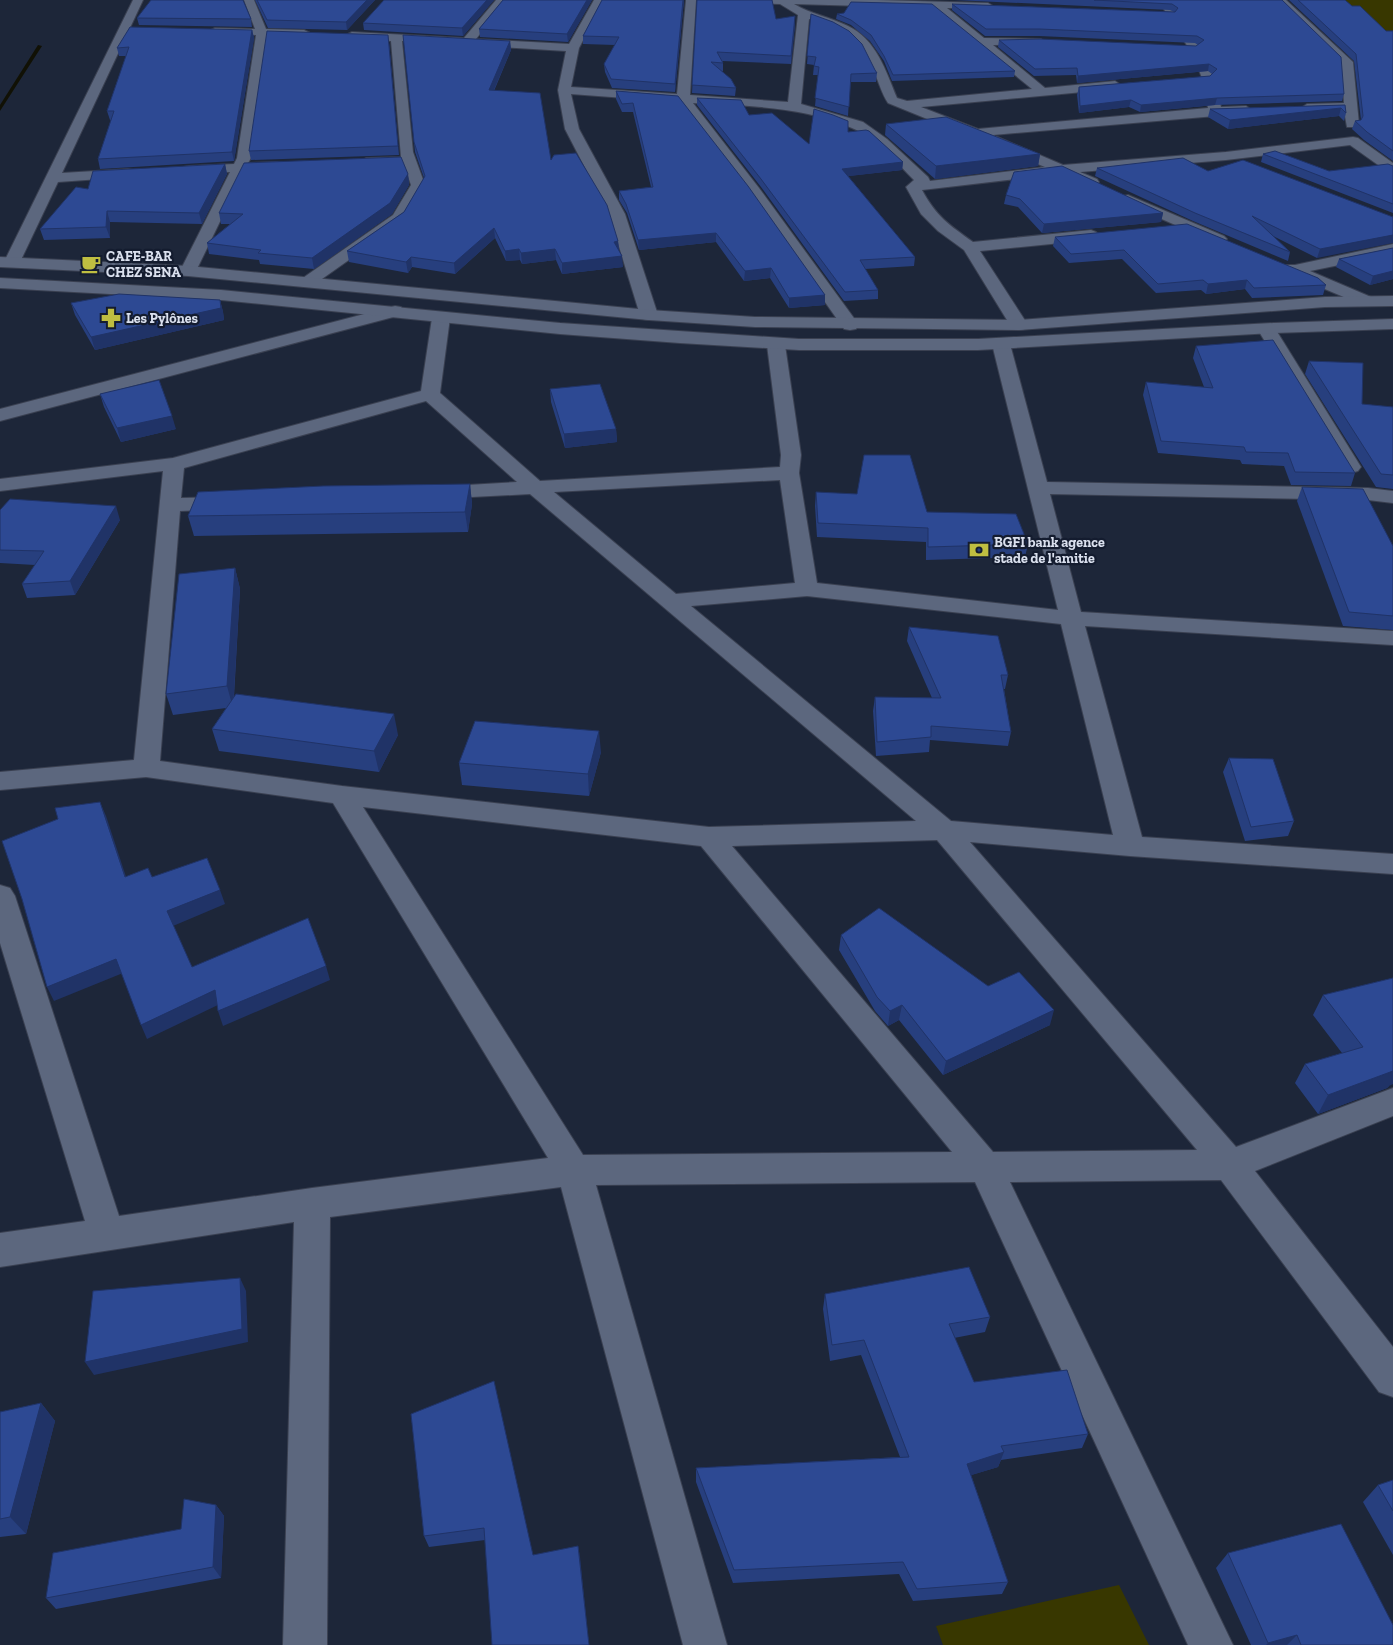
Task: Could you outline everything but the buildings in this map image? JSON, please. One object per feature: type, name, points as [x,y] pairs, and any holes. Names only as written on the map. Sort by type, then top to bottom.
[{"type":"street","points":[[138,0],[128,30],[53,178],[6,262],[188,271],[649,315],[755,322],[1019,325],[1325,302],[1393,301]]},
{"type":"street","points":[[188,271],[244,158],[262,32],[249,0]]},
{"type":"street","points":[[468,41],[502,0]]},
{"type":"street","points":[[599,0],[573,48],[564,90],[572,128],[618,214],[649,315]]},
{"type":"street","points":[[691,0],[682,98],[749,184],[850,324]]},
{"type":"street","points":[[748,0],[1004,7]]},
{"type":"street","points":[[1163,0],[1165,15],[1196,48],[1215,110]]},
{"type":"street","points":[[1280,0],[1347,62],[1352,141]]},
{"type":"street","points":[[782,1],[804,14],[846,28],[864,42],[892,100],[1063,169],[1187,226],[1232,244]]},
{"type":"street","points":[[935,4],[1043,92]]},
{"type":"street","points":[[794,106],[804,14]]},
{"type":"street","points":[[364,21],[346,34],[573,48]]},
{"type":"street","points":[[203,31],[311,33]]},
{"type":"street","points":[[306,283],[399,218],[418,185],[406,152],[396,37]]},
{"type":"street","points":[[980,42],[1048,41]]},
{"type":"street","points":[[1176,47],[1196,48]]},
{"type":"street","points":[[905,105],[1131,84]]},
{"type":"street","points":[[564,90],[794,106],[858,125],[882,142],[923,180],[913,187]]},
{"type":"street","points":[[1292,108],[1351,106]]},
{"type":"street","points":[[976,133],[1215,110],[1263,109]]},
{"type":"street","points":[[913,187],[1063,169],[1226,156],[1352,141],[1393,168]]},
{"type":"street","points":[[1226,156],[1254,166]]},
{"type":"street","points":[[349,163],[409,160]]},
{"type":"street","points":[[171,171],[289,165]]},
{"type":"street","points":[[53,178],[141,173]]},
{"type":"street","points":[[913,187],[926,211],[943,228],[970,247],[1019,325]]},
{"type":"street","points":[[1158,229],[1187,226]]},
{"type":"street","points":[[970,247],[1108,234]]},
{"type":"street","points":[[1294,270],[1393,249]]},
{"type":"street","points":[[1276,263],[1365,302]]},
{"type":"street","points":[[0,283],[171,291],[441,318],[776,345],[918,346],[1001,344],[1393,324]]},
{"type":"street","points":[[0,415],[396,312]]},
{"type":"street","points":[[430,394],[441,318]]},
{"type":"street","points":[[1267,330],[1368,494]]},
{"type":"street","points":[[1001,344],[1130,846]]},
{"type":"street","points":[[776,345],[790,455],[789,473],[807,589]]},
{"type":"street","points":[[0,485],[174,464],[430,394]]},
{"type":"street","points":[[430,394],[537,488],[944,830],[1230,1165],[1393,1378]]},
{"type":"street","points":[[146,768],[174,464]]},
{"type":"street","points":[[418,494],[789,473]]},
{"type":"street","points":[[1038,488],[1368,494],[1393,497]]},
{"type":"street","points":[[170,506],[249,502]]},
{"type":"street","points":[[673,601],[807,589],[1071,618],[1393,638]]},
{"type":"street","points":[[0,781],[146,768],[342,795],[709,838],[944,830],[1130,846],[1393,864]]},
{"type":"street","points":[[342,795],[574,1170],[706,1645]]},
{"type":"street","points":[[709,838],[985,1167],[1211,1645]]},
{"type":"street","points":[[0,896],[107,1234]]},
{"type":"street","points":[[0,1250],[312,1204],[574,1170],[1230,1165],[1393,1102]]},
{"type":"street","points":[[305,1645],[312,1204]]},
{"type":"shaded area","points":[[1324,0],[1393,0],[1393,40]]},
{"type":"shaded area","points":[[1119,1585],[1149,1645],[943,1645],[936,1626]]},
{"type":"waterway","points":[[0,109],[40,46]]},
{"type":"place","name":"CAFE-BAR CHEZ SENA","points":[[91,264]]},
{"type":"place","name":"Les Pylônes","points":[[111,318]]},
{"type":"place","name":"BGFI bank agence stade de l'amitie","points":[[979,550]]}]
